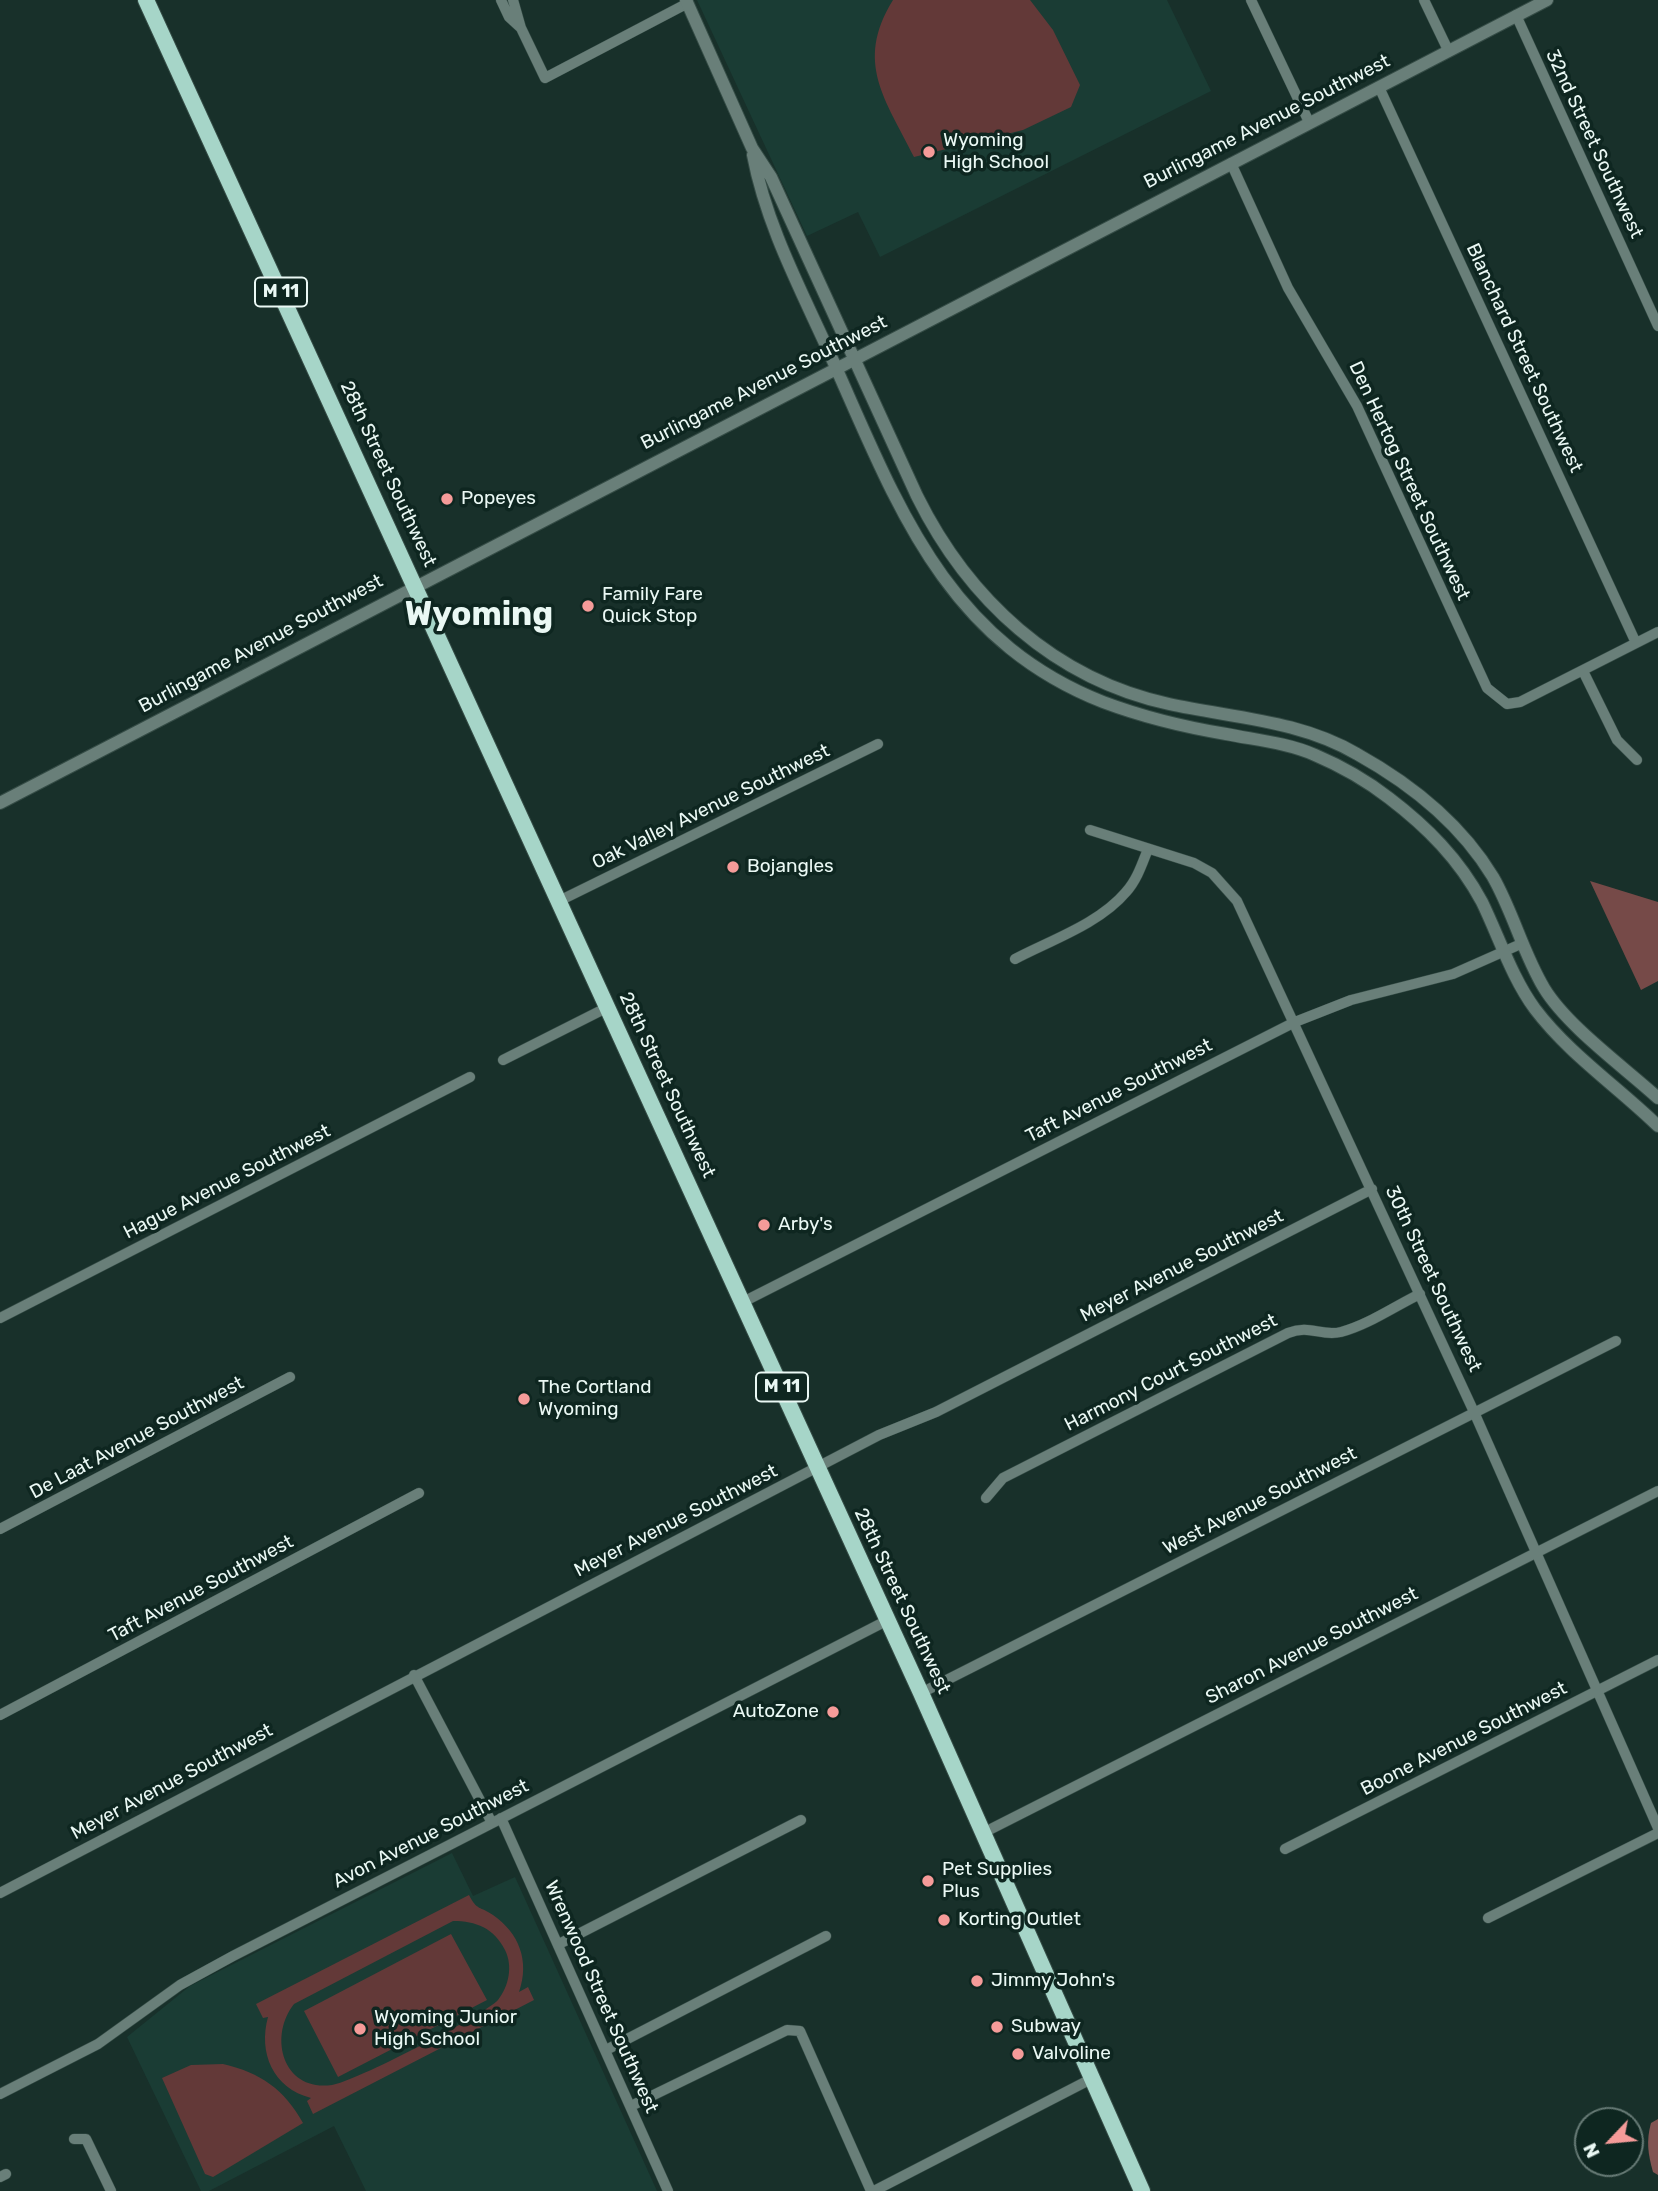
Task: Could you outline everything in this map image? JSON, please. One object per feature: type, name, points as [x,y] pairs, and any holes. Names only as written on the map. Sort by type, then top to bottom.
[{"type":"main road","name":"28th Street Southwest","points":[[146,0],[888,1620],[1142,2191]]},
{"type":"street","points":[[501,0],[509,17],[521,28]]},
{"type":"street","points":[[513,0],[521,28],[545,78],[687,1],[752,148],[771,177],[917,496],[944,546],[969,581],[998,613],[1032,642],[1104,683],[1169,704],[1286,724],[1312,732],[1378,767],[1417,793],[1471,845],[1493,878],[1544,989],[1564,1013],[1658,1098]]},
{"type":"street","points":[[1251,0],[1309,122]]},
{"type":"street","points":[[1424,0],[1448,50]]},
{"type":"street","name":"Burlingame Avenue Southwest","points":[[0,803],[415,585],[1547,0]]},
{"type":"street","name":"32nd Street Southwest","points":[[1516,15],[1658,326]]},
{"type":"street","name":"Blanchard Street Southwest","points":[[1379,87],[1636,643]]},
{"type":"street","points":[[752,148],[758,182],[781,246],[904,518],[925,553],[979,622],[1002,643],[1066,685],[1100,700],[1184,726],[1314,754],[1368,784],[1413,816],[1454,858],[1481,901],[1534,1009],[1561,1038],[1658,1126]]},
{"type":"street","name":"Den Hertog Street Southwest","points":[[1231,163],[1288,288],[1357,406],[1487,688],[1507,704],[1520,702],[1583,671]]},
{"type":"street","points":[[1637,761],[1617,740],[1583,671],[1658,632]]},
{"type":"street","name":"Oak Valley Avenue Southwest","points":[[559,901],[878,744]]},
{"type":"street","points":[[1368,784],[1378,767]]},
{"type":"street","name":"30th Street Southwest","points":[[1090,830],[1194,863],[1212,873],[1227,888],[1250,925],[1474,1412],[1658,1830]]},
{"type":"street","points":[[1015,959],[1098,916],[1116,903],[1137,876],[1148,849]]},
{"type":"street","name":"Taft Avenue Southwest","points":[[743,1302],[1295,1023],[1351,1000],[1453,974],[1523,943]]},
{"type":"street","points":[[503,1060],[608,1007]]},
{"type":"street","name":"Hague Avenue Southwest","points":[[0,1318],[470,1077]]},
{"type":"street","name":"Meyer Avenue Southwest","points":[[0,1893],[879,1435],[936,1412],[1372,1189]]},
{"type":"street","name":"Harmony Court Southwest","points":[[986,1498],[1003,1478],[1288,1333],[1301,1328],[1331,1334],[1348,1330],[1420,1294]]},
{"type":"street","name":"West Avenue Southwest","points":[[921,1693],[1616,1341]]},
{"type":"street","name":"De Laat Avenue Southwest","points":[[0,1529],[290,1377]]},
{"type":"street","name":"Sharon Avenue Southwest","points":[[983,1833],[1658,1491]]},
{"type":"street","name":"Taft Avenue Southwest","points":[[0,1715],[419,1493]]},
{"type":"street","name":"Avon Avenue Southwest","points":[[0,2094],[98,2044],[180,1985],[888,1620]]},
{"type":"street","name":"Boone Avenue Southwest","points":[[1285,1849],[1658,1660]]},
{"type":"street","name":"Wrenwood Street Southwest","points":[[414,1675],[496,1821],[559,1944],[668,2191]]},
{"type":"street","points":[[559,1944],[801,1820]]},
{"type":"street","points":[[1488,1918],[1658,1830]]},
{"type":"street","points":[[606,2050],[826,1936]]},
{"type":"street","points":[[631,2106],[788,2030],[800,2031],[873,2191],[1093,2078]]},
{"type":"street","points":[[74,2139],[86,2139],[111,2191]]},
{"type":"shaded area","name":"Wyoming High School","points":[[697,0],[1167,0],[1211,91],[880,257],[858,212],[807,236]]},
{"type":"shaded area","points":[[893,0],[1030,0],[1053,30],[1080,85],[1071,107],[1023,130],[914,157],[885,99],[875,62],[876,43],[882,22]]},
{"type":"shaded area","points":[[1590,881],[1658,902],[1658,981],[1641,990]]},
{"type":"shaded area","name":"Wyoming Junior High School","points":[[452,1853],[473,1896],[515,1877],[657,2191],[366,2191],[334,2126],[209,2191],[201,2191],[127,2037],[190,1986]]},
{"type":"shaded area","points":[[469,1895],[477,1906],[502,1922],[516,1939],[523,1969],[519,1992],[528,1987],[534,2000],[313,2114],[307,2101],[311,2098],[287,2086],[272,2067],[265,2043],[268,2017],[263,2018],[256,2004]],"holes":[[[453,1921],[484,1927],[501,1942],[505,1950],[509,1976],[498,2000],[445,2033],[344,2081],[332,2085],[315,2085],[302,2080],[292,2071],[285,2060],[282,2032],[286,2017],[294,2004]]]},
{"type":"shaded area","points":[[451,1934],[487,2000],[338,2077],[304,2011]]},
{"type":"shaded area","points":[[223,2064],[249,2072],[270,2084],[288,2101],[303,2123],[213,2177],[205,2174],[162,2078],[191,2065]]},
{"type":"shaded area","points":[[1658,2119],[1658,2175],[1653,2172],[1648,2142],[1651,2123]]},
{"type":"place","name":"Wyoming High School","points":[[929,152]]},
{"type":"place","name":"Popeyes","points":[[447,499]]},
{"type":"place","name":"Family Fare Quick Stop","points":[[588,606]]},
{"type":"place","name":"Bojangles","points":[[733,867]]},
{"type":"place","name":"Arby's","points":[[764,1225]]},
{"type":"place","name":"The Cortland Wyoming","points":[[524,1399]]},
{"type":"place","name":"AutoZone","points":[[833,1712]]},
{"type":"place","name":"Pet Supplies Plus","points":[[928,1881]]},
{"type":"place","name":"Korting Outlet","points":[[944,1920]]},
{"type":"place","name":"Jimmy John's","points":[[977,1981]]},
{"type":"place","name":"Subway","points":[[997,2027]]},
{"type":"place","name":"Wyoming Junior High School","points":[[360,2029]]},
{"type":"place","name":"Valvoline","points":[[1018,2054]]},
{"type":"district","name":"Wyoming","points":[[479,615]]}]
